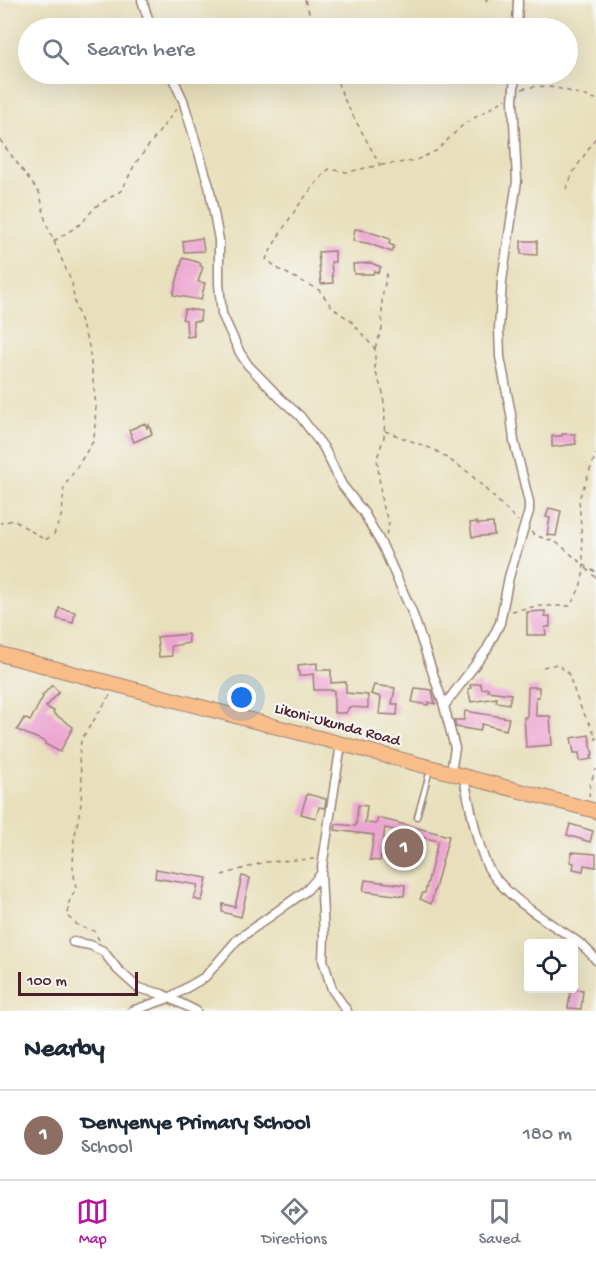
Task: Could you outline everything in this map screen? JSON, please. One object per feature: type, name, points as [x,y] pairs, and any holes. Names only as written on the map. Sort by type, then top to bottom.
[{"type":"highway","name":"Likoni-Ukunda Road","points":[[0,654],[592,810]]},
{"type":"street","points":[[142,0],[148,18]]},
{"type":"street","points":[[518,0],[518,18]]},
{"type":"street","points":[[176,84],[183,100],[208,186],[219,240],[222,314],[240,353],[248,365],[300,416],[324,448],[342,485],[364,513],[383,548],[412,612],[444,706],[455,748],[457,774],[490,871],[514,896],[540,917],[576,940],[596,960]]},
{"type":"street","points":[[444,706],[487,649],[500,623],[509,577],[530,511],[514,441],[500,357],[498,329],[501,281],[517,181],[514,84]]},
{"type":"street","points":[[341,744],[321,874],[324,960],[332,989],[346,1011]]},
{"type":"street","points":[[132,1011],[169,998],[205,977],[237,940],[307,890],[321,874]]},
{"type":"street","points":[[73,942],[90,945],[106,954],[118,970],[138,988],[169,998],[196,1011]]},
{"type":"lane","points":[[417,817],[431,767]]},
{"type":"path","points":[[305,0],[311,18]]},
{"type":"path","points":[[338,84],[380,165]]},
{"type":"path","points":[[375,349],[351,321],[333,308],[319,290],[280,270],[266,259],[282,229],[311,187],[329,169],[347,172],[414,161],[436,150],[464,124],[513,92],[529,87],[565,89],[596,99]]},
{"type":"path","points":[[54,242],[82,224],[95,207],[122,190],[135,164],[183,100]]},
{"type":"path","points":[[566,189],[574,171],[596,137]]},
{"type":"path","points":[[0,140],[40,194],[46,223],[72,283],[75,305],[89,346],[96,406],[94,440],[64,487],[62,514],[54,534],[45,540],[14,520],[0,523]]},
{"type":"path","points":[[383,548],[389,524],[382,505],[377,458],[386,414],[383,393],[375,370],[375,349],[382,329],[382,298],[387,273]]},
{"type":"path","points":[[384,430],[435,450],[468,472],[537,538],[555,542],[596,578]]},
{"type":"path","points":[[502,612],[538,606],[570,606],[580,588],[583,566],[579,499],[596,454]]},
{"type":"path","points":[[583,566],[596,572]]},
{"type":"path","points":[[543,667],[557,664],[568,673],[579,704],[596,740]]},
{"type":"path","points":[[106,954],[94,931],[80,927],[67,916],[69,902],[76,889],[73,867],[74,840],[81,804],[82,777],[79,760],[81,741],[116,684]]},
{"type":"path","points":[[592,810],[590,784],[596,769]]},
{"type":"path","points":[[222,875],[265,862],[324,859]]},
{"type":"building","points":[[355,229],[390,239],[389,244],[394,246],[392,252],[367,243],[353,241]]},
{"type":"building","points":[[202,238],[204,251],[184,252],[183,241]]},
{"type":"building","points":[[521,241],[537,241],[537,255],[521,254]]},
{"type":"building","points":[[335,251],[335,262],[331,262],[333,283],[321,284],[318,252]]},
{"type":"building","points":[[183,258],[201,263],[200,266],[203,267],[198,282],[205,283],[201,300],[173,295]]},
{"type":"building","points":[[371,263],[381,267],[378,273],[374,271],[373,274],[354,274],[353,264]]},
{"type":"building","points":[[185,309],[201,311],[200,321],[193,321],[194,336],[187,337],[186,320],[182,319]]},
{"type":"building","points":[[145,423],[147,428],[149,425],[152,434],[134,442],[129,430]]},
{"type":"building","points":[[562,434],[575,434],[576,444],[552,447],[552,436],[562,436]]},
{"type":"building","points":[[549,508],[561,511],[556,536],[547,535],[550,518],[546,517]]},
{"type":"building","points":[[477,522],[477,524],[493,523],[494,535],[472,537],[470,523]]},
{"type":"building","points":[[59,608],[75,612],[73,623],[57,619]]},
{"type":"building","points":[[545,611],[545,617],[550,616],[550,627],[545,627],[546,635],[527,635],[527,612]]},
{"type":"building","points":[[188,634],[189,643],[171,646],[172,656],[159,657],[157,637]]},
{"type":"building","points":[[317,663],[317,670],[331,670],[331,683],[346,682],[346,693],[368,695],[368,708],[349,707],[346,713],[334,713],[334,690],[314,690],[313,674],[299,676],[298,665]]},
{"type":"building","points":[[480,683],[482,689],[488,688],[488,691],[511,694],[509,704],[496,702],[497,698],[471,702],[468,689],[471,688],[470,685]]},
{"type":"building","points":[[52,685],[59,692],[46,707],[73,727],[60,752],[45,744],[46,742],[17,730],[24,718],[30,721],[42,696]]},
{"type":"building","points":[[374,685],[395,688],[392,704],[398,704],[397,715],[379,714],[381,697],[371,694]]},
{"type":"building","points":[[528,687],[539,687],[539,697],[536,697],[536,716],[550,716],[552,745],[526,747],[524,717],[527,717]]},
{"type":"building","points":[[415,688],[432,690],[435,704],[412,702]]},
{"type":"building","points":[[465,711],[509,718],[506,730],[482,724],[480,731],[456,727],[454,720],[464,720]]},
{"type":"building","points":[[589,735],[592,759],[580,761],[579,753],[574,753],[571,738]]},
{"type":"building","points":[[307,794],[326,799],[325,808],[319,807],[316,818],[301,814]]},
{"type":"building","points":[[358,805],[367,806],[365,823],[376,824],[378,818],[449,836],[431,904],[420,899],[425,893],[438,841],[385,828],[380,861],[370,860],[374,835],[335,830],[336,824],[356,826]]},
{"type":"building","points":[[570,824],[593,831],[590,842],[567,835]]},
{"type":"building","points":[[572,852],[596,854],[596,867],[584,865],[583,871],[573,869],[574,863],[570,862]]},
{"type":"building","points":[[156,869],[207,878],[202,901],[194,899],[198,885],[155,878]]},
{"type":"building","points":[[242,876],[250,878],[241,917],[222,912],[223,904],[235,907]]},
{"type":"building","points":[[365,880],[405,885],[404,896],[363,891]]},
{"type":"building","points":[[583,990],[581,1009],[568,1008],[570,993]]},
{"type":"place","name":"Denyenye Primary School","points":[[404,848]]}]
